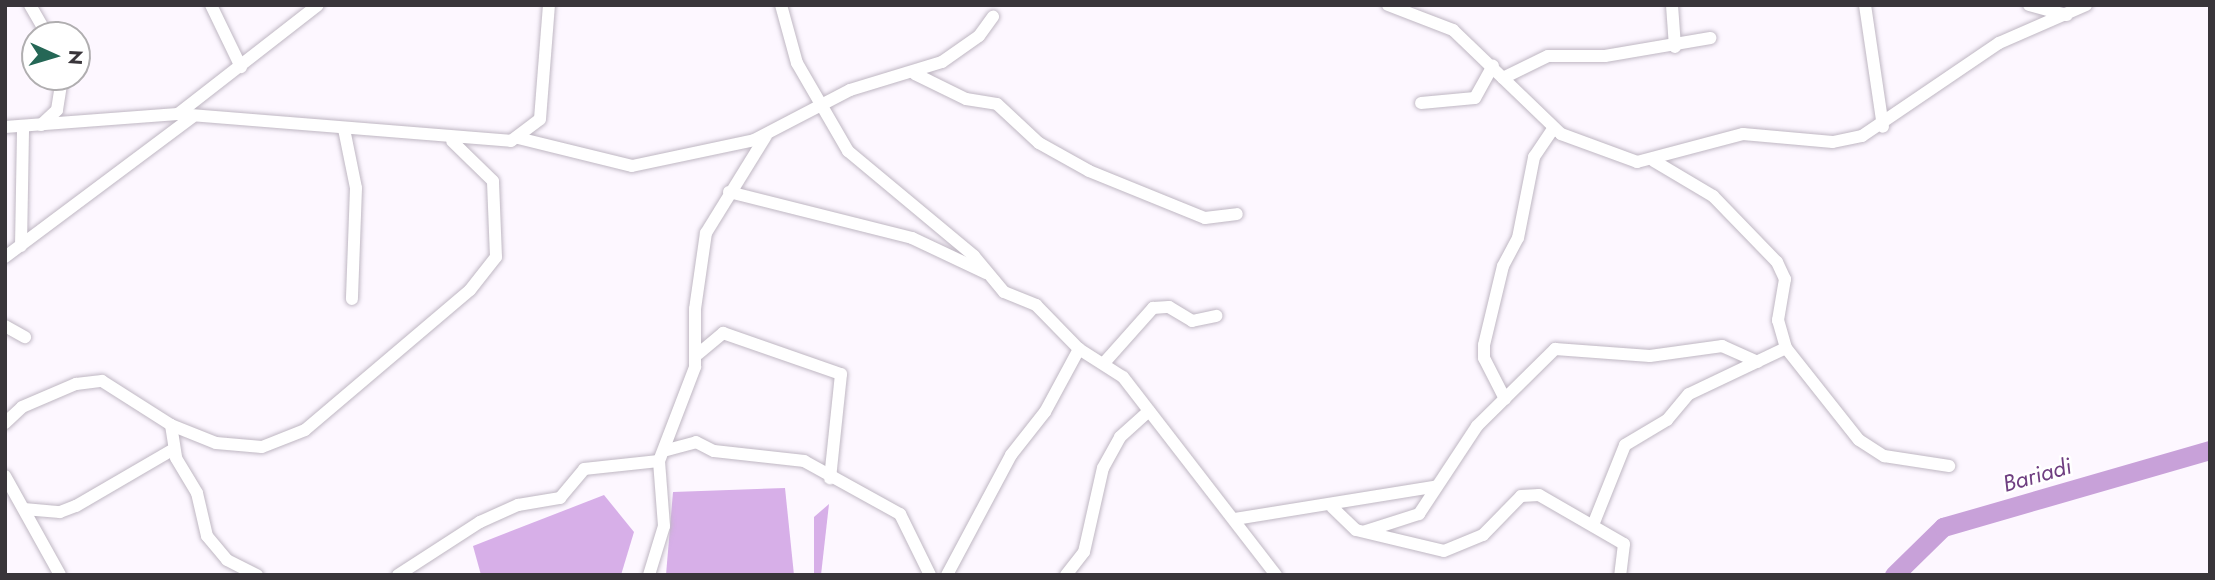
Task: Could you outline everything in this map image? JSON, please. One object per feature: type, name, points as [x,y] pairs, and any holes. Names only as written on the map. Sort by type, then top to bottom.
[{"type":"street","points":[[30,5],[39,21]]},
{"type":"street","points":[[211,5],[241,67]]},
{"type":"street","points":[[178,114],[318,5]]},
{"type":"street","points":[[518,138],[540,119],[549,5]]},
{"type":"street","points":[[781,5],[797,63],[820,105],[872,176],[974,256],[986,274],[1008,294],[1036,305],[1079,349],[1104,363],[1149,411],[1236,519],[1276,575]]},
{"type":"street","points":[[1388,5],[1436,20],[1493,66],[1553,129],[1622,160],[1654,161],[1743,134],[1833,142],[1883,127],[1999,43],[2087,5]]},
{"type":"street","points":[[1672,5],[1675,47]]},
{"type":"street","points":[[1865,5],[1883,127]]},
{"type":"street","points":[[2029,5],[2067,15]]},
{"type":"street","points":[[5,127],[178,114],[452,141],[518,138],[632,166],[766,136],[850,90],[915,74],[965,47],[993,17]]},
{"type":"street","points":[[1503,78],[1548,56],[1675,47],[1710,38]]},
{"type":"street","points":[[1420,103],[1475,98],[1493,66]]},
{"type":"street","points":[[915,74],[966,99],[997,104],[1039,142],[1089,172],[1205,218],[1237,215]]},
{"type":"street","points":[[41,125],[57,110],[60,91]]},
{"type":"street","points":[[5,257],[192,117]]},
{"type":"street","points":[[22,246],[23,127]]},
{"type":"street","points":[[1505,399],[1484,358],[1484,345],[1503,265],[1518,238],[1534,157],[1553,129]]},
{"type":"street","points":[[344,130],[356,188],[352,299]]},
{"type":"street","points":[[649,575],[664,526],[663,456],[698,354],[701,252],[729,192],[766,136]]},
{"type":"street","points":[[5,423],[22,407],[88,381],[113,384],[171,425],[195,438],[249,447],[291,438],[470,290],[496,257],[496,197],[489,173],[452,141]]},
{"type":"street","points":[[1654,161],[1713,196],[1777,262],[1785,279],[1778,320],[1786,348],[1871,451],[1949,466]]},
{"type":"street","points":[[729,192],[912,238],[986,274]]},
{"type":"street","points":[[1104,363],[1153,309],[1170,307],[1192,321],[1216,316]]},
{"type":"street","points":[[5,326],[25,337]]},
{"type":"street","points":[[698,354],[723,333],[841,374],[830,478]]},
{"type":"street","points":[[1366,531],[1419,514],[1433,487],[1505,399],[1542,360],[1566,347],[1650,356],[1722,346],[1758,362]]},
{"type":"street","points":[[1593,525],[1625,445],[1667,420],[1689,394],[1786,348]]},
{"type":"street","points":[[947,575],[1011,455],[1079,349]]},
{"type":"street","points":[[1066,575],[1084,552],[1102,468],[1120,437],[1149,411]]},
{"type":"street","points":[[171,425],[174,449],[197,493],[207,536],[227,560],[257,575]]},
{"type":"street","points":[[398,575],[496,514],[559,498],[584,469],[663,456],[696,442],[715,451],[804,461],[830,478],[900,514],[930,575]]},
{"type":"street","points":[[24,509],[60,512],[76,506],[174,449]]},
{"type":"street","points":[[5,476],[60,575]]},
{"type":"street","points":[[1236,519],[1332,507],[1433,487]]},
{"type":"street","points":[[1332,507],[1366,531],[1450,550],[1483,535],[1528,495],[1545,497],[1625,547],[1620,575]]},
{"type":"shaded area","points":[[785,488],[794,575],[666,575],[673,492]]},
{"type":"shaded area","points":[[604,495],[634,532],[621,575],[481,575],[473,546]]},
{"type":"shaded area","points":[[829,504],[821,575],[814,575],[814,517]]},
{"type":"waterway","name":"Bariadi","points":[[1894,575],[1943,527],[2210,450]]}]
